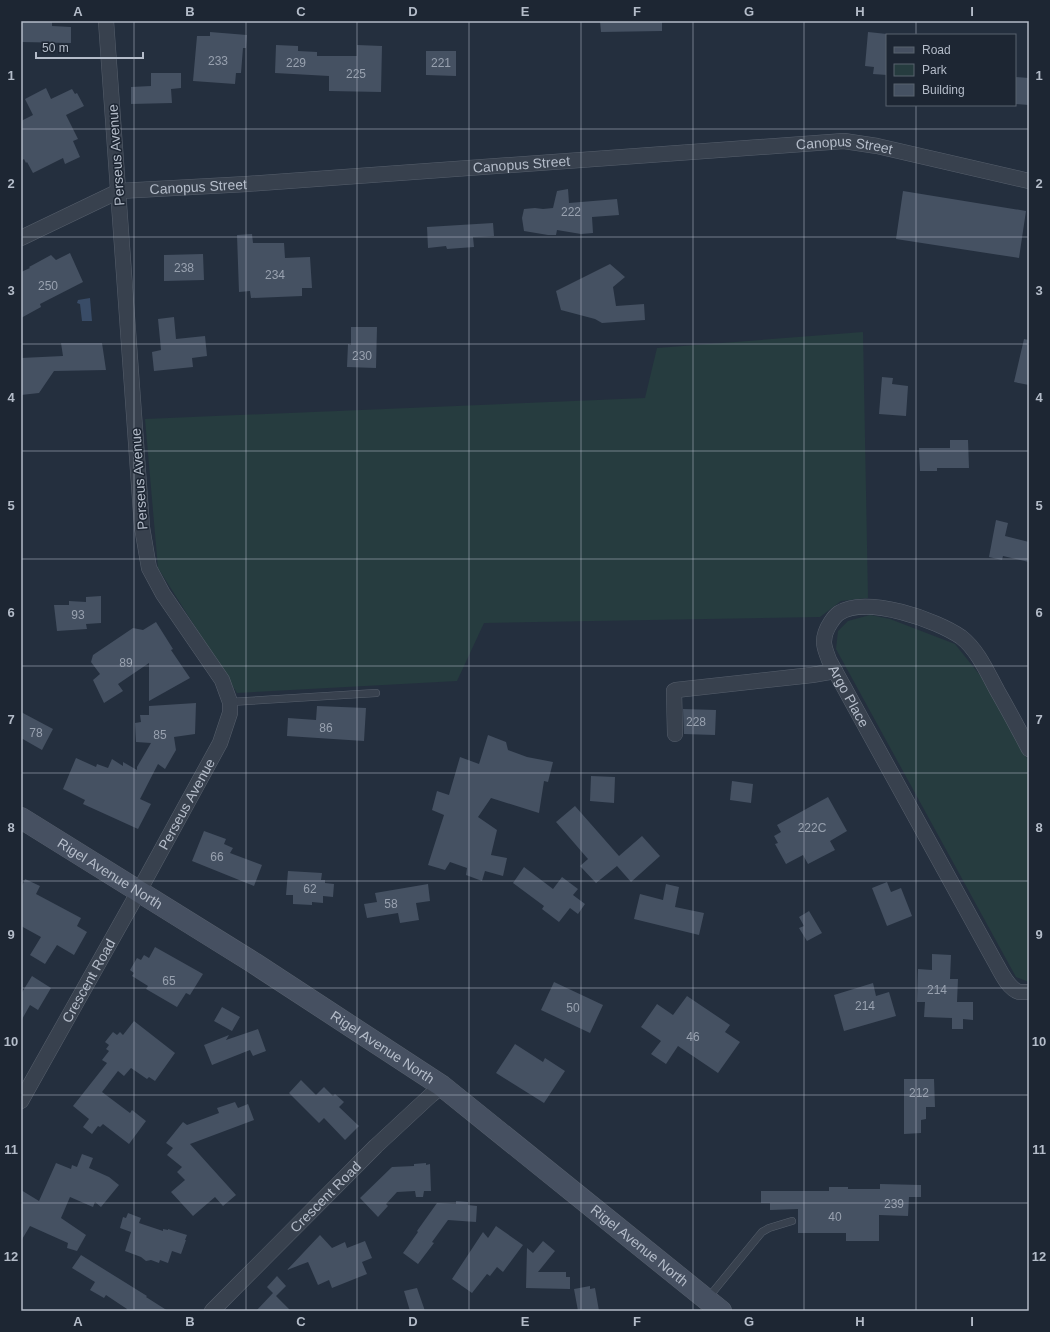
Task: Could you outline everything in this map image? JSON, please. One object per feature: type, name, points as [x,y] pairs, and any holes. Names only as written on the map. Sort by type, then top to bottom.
[{"type":"main road","name":"Rigel Avenue North","points":[[21,818],[136,896]]},
{"type":"main road","name":"Rigel Avenue North","points":[[21,830],[254,963],[436,1091],[711,1307]]},
{"type":"street","name":"Perseus Avenue","points":[[106,21],[142,527],[145,551],[149,568],[163,594],[222,680],[230,702],[230,712],[220,743],[136,896]]},
{"type":"street","name":"Canopus Street","points":[[21,238],[119,191],[255,183],[844,141],[877,146],[1029,181]]},
{"type":"street","name":"Argo Place","points":[[1029,749],[987,671],[974,651],[961,637],[921,618],[892,609],[872,607],[851,609],[840,613],[827,629],[824,642],[829,660],[994,960],[1008,983],[1019,992],[1029,992]]},
{"type":"street","points":[[675,734],[674,691],[676,690],[812,675],[835,671]]},
{"type":"street","name":"Crescent Road","points":[[21,1101],[136,896]]},
{"type":"street","name":"Crescent Road","points":[[212,1311],[376,1146],[436,1091]]},
{"type":"lane","points":[[230,702],[376,693]]},
{"type":"lane","points":[[711,1307],[762,1232],[792,1221]]},
{"type":"green space","points":[[863,332],[868,598],[841,601],[820,617],[484,623],[457,681],[237,693],[158,568],[145,419],[645,398],[657,348]]},
{"type":"green space","points":[[870,615],[890,619],[955,644],[983,679],[1029,762],[1029,982],[1016,977],[836,649],[838,631],[848,621]]},
{"type":"water","points":[[90,298],[92,321],[82,321],[80,304],[77,303],[78,300]]},
{"type":"building","points":[[21,21],[52,21],[52,26],[71,27],[71,43],[21,42]]},
{"type":"building","points":[[600,21],[662,21],[662,31],[601,32]]},
{"type":"building","points":[[210,32],[247,35],[246,48],[243,48],[241,73],[236,73],[235,84],[193,81],[197,36],[210,36]]},
{"type":"building","points":[[868,32],[887,34],[886,75],[873,74],[874,67],[865,66]]},
{"type":"building","points":[[276,45],[298,46],[298,51],[317,52],[317,56],[357,56],[357,45],[382,46],[381,92],[329,91],[329,76],[275,73]]},
{"type":"building","points":[[426,51],[456,51],[456,76],[426,75]]},
{"type":"building","points":[[151,73],[181,73],[181,88],[171,89],[172,103],[131,104],[131,87],[151,86]]},
{"type":"building","points":[[1016,77],[1029,78],[1029,105],[1016,104]]},
{"type":"building","points":[[46,88],[51,99],[72,89],[75,94],[77,93],[84,106],[66,115],[78,139],[73,141],[80,157],[65,164],[63,158],[33,173],[24,159],[21,161],[21,121],[33,115],[25,99]]},
{"type":"building","points":[[568,189],[569,203],[617,199],[619,215],[592,217],[593,233],[581,234],[557,230],[556,235],[548,235],[524,231],[522,218],[524,209],[553,208],[557,191]]},
{"type":"building","points":[[903,191],[1026,211],[1019,258],[896,239]]},
{"type":"building","points":[[493,223],[494,236],[473,237],[474,247],[447,249],[446,246],[428,248],[427,227]]},
{"type":"building","points":[[252,234],[253,243],[284,243],[285,258],[310,257],[312,288],[302,288],[302,296],[251,298],[250,291],[239,292],[237,235]]},
{"type":"building","points":[[70,253],[83,282],[40,304],[41,307],[21,318],[21,272],[51,255],[56,260]]},
{"type":"building","points":[[203,254],[204,280],[164,281],[164,255]]},
{"type":"building","points":[[610,264],[625,277],[613,287],[616,306],[644,304],[645,320],[602,323],[595,319],[561,310],[556,291]]},
{"type":"building","points":[[174,317],[176,339],[205,336],[207,356],[192,358],[193,367],[154,371],[152,352],[161,350],[158,319]]},
{"type":"building","points":[[351,327],[377,327],[376,368],[347,367],[348,344],[351,345]]},
{"type":"building","points":[[1024,339],[1029,340],[1029,385],[1014,382]]},
{"type":"building","points":[[61,343],[102,343],[106,370],[54,371],[39,393],[21,395],[21,358],[63,356]]},
{"type":"building","points":[[882,377],[893,378],[892,384],[908,386],[906,416],[879,414]]},
{"type":"building","points":[[950,440],[968,440],[969,468],[937,468],[937,471],[920,471],[919,448],[950,448]]},
{"type":"building","points":[[996,520],[1008,523],[1005,536],[1029,542],[1029,562],[1003,556],[1002,560],[989,557]]},
{"type":"building","points":[[101,596],[101,623],[86,624],[87,629],[57,631],[54,605],[69,605],[69,601],[86,602],[86,597]]},
{"type":"building","points":[[156,622],[173,649],[171,650],[190,678],[149,701],[149,663],[118,684],[123,691],[104,703],[93,680],[100,674],[91,662],[93,655],[133,628],[143,630]]},
{"type":"building","points":[[196,703],[195,734],[174,737],[176,750],[165,769],[158,764],[140,799],[151,804],[138,829],[83,804],[85,800],[63,789],[76,758],[96,767],[97,764],[108,768],[112,759],[123,766],[123,762],[137,770],[137,767],[151,743],[136,742],[135,723],[141,722],[140,715],[149,715],[149,706]]},
{"type":"building","points":[[317,706],[366,708],[364,741],[287,736],[288,718],[316,720]]},
{"type":"building","points":[[683,709],[716,710],[715,735],[684,734]]},
{"type":"building","points":[[21,712],[53,729],[42,750],[21,738]]},
{"type":"building","points":[[488,735],[506,742],[508,750],[527,757],[553,762],[548,782],[544,781],[539,813],[491,798],[478,817],[497,830],[491,855],[507,858],[503,876],[485,871],[482,881],[466,875],[467,868],[450,862],[445,870],[428,865],[444,815],[432,810],[437,791],[449,795],[460,757],[479,764]]},
{"type":"building","points":[[591,776],[615,777],[614,803],[590,801]]},
{"type":"building","points":[[732,781],[753,784],[751,803],[730,800]]},
{"type":"building","points":[[828,797],[847,831],[830,841],[835,850],[808,864],[803,855],[786,864],[775,844],[778,843],[774,836],[781,832],[777,825]]},
{"type":"building","points":[[575,806],[619,856],[642,836],[660,856],[631,882],[617,866],[596,883],[580,866],[588,859],[556,822]]},
{"type":"building","points":[[204,831],[226,839],[224,844],[233,848],[230,853],[262,865],[254,886],[192,861]]},
{"type":"building","points":[[524,867],[553,889],[562,877],[578,889],[573,895],[585,904],[578,914],[570,908],[559,922],[542,909],[544,906],[513,883]]},
{"type":"building","points":[[288,871],[322,873],[321,880],[325,880],[325,883],[334,884],[333,897],[323,896],[323,903],[312,902],[312,905],[293,904],[293,895],[286,895]]},
{"type":"building","points":[[25,879],[40,886],[36,894],[81,918],[77,926],[87,932],[74,955],[57,945],[45,964],[30,955],[41,937],[21,926],[21,888]]},
{"type":"building","points":[[887,882],[891,892],[901,888],[912,916],[887,926],[872,888]]},
{"type":"building","points":[[428,884],[430,901],[416,903],[419,920],[400,923],[398,913],[367,918],[364,904],[377,902],[375,893]]},
{"type":"building","points":[[666,884],[679,887],[675,907],[704,913],[699,935],[634,919],[640,894],[663,900]]},
{"type":"building","points":[[809,911],[822,933],[807,941],[799,928],[804,926],[799,917]]},
{"type":"building","points":[[155,947],[203,974],[190,995],[186,993],[177,1007],[146,989],[148,986],[132,976],[134,973],[130,970],[137,958],[141,960],[144,955],[149,958]]},
{"type":"building","points":[[932,954],[951,955],[950,979],[958,979],[957,1002],[973,1002],[973,1020],[963,1019],[963,1029],[952,1029],[952,1018],[924,1017],[925,1002],[917,1002],[918,969],[932,970]]},
{"type":"building","points":[[32,976],[51,988],[38,1010],[30,1005],[21,1021],[21,994]]},
{"type":"building","points":[[554,982],[603,1005],[590,1033],[541,1010]]},
{"type":"building","points":[[873,983],[876,996],[889,992],[896,1016],[844,1031],[834,995]]},
{"type":"building","points":[[687,996],[730,1025],[725,1032],[740,1042],[718,1073],[678,1046],[666,1064],[651,1054],[661,1041],[641,1027],[657,1004],[673,1015]]},
{"type":"building","points":[[222,1007],[240,1017],[232,1031],[214,1021]]},
{"type":"building","points":[[134,1021],[175,1053],[155,1081],[149,1077],[147,1079],[131,1068],[124,1076],[118,1071],[102,1092],[130,1113],[132,1110],[146,1121],[129,1144],[103,1124],[100,1127],[98,1126],[92,1134],[83,1127],[89,1119],[73,1106],[107,1063],[102,1060],[109,1051],[106,1049],[109,1045],[105,1042],[113,1032],[117,1035],[120,1032],[123,1035]]},
{"type":"building","points":[[258,1029],[266,1051],[253,1056],[250,1050],[212,1065],[204,1045],[229,1035],[226,1040]]},
{"type":"building","points":[[515,1044],[543,1062],[545,1058],[565,1071],[544,1103],[496,1073]]},
{"type":"building","points":[[904,1079],[934,1079],[935,1107],[926,1107],[926,1119],[921,1120],[921,1133],[904,1134]]},
{"type":"building","points":[[301,1080],[316,1095],[324,1087],[333,1096],[335,1094],[344,1102],[339,1107],[359,1126],[345,1140],[324,1118],[319,1123],[289,1093]]},
{"type":"building","points":[[235,1102],[238,1108],[248,1104],[254,1120],[190,1144],[236,1195],[223,1206],[215,1197],[193,1216],[171,1192],[185,1180],[177,1172],[182,1167],[167,1155],[173,1148],[166,1143],[183,1122],[187,1125],[219,1113],[217,1108]]},
{"type":"building","points":[[82,1154],[93,1158],[89,1168],[109,1177],[119,1185],[101,1207],[95,1202],[93,1207],[70,1197],[61,1218],[86,1235],[77,1251],[67,1248],[68,1243],[30,1226],[21,1241],[21,1190],[39,1201],[56,1163],[71,1169],[72,1165],[77,1167]]},
{"type":"building","points":[[426,1163],[426,1165],[430,1164],[431,1191],[424,1191],[423,1197],[416,1197],[415,1191],[397,1192],[386,1204],[388,1206],[378,1217],[360,1198],[392,1167],[414,1166],[414,1164]]},
{"type":"building","points":[[880,1184],[921,1185],[921,1197],[909,1197],[908,1216],[879,1215],[879,1241],[846,1241],[846,1233],[798,1233],[798,1209],[770,1210],[770,1203],[761,1203],[761,1191],[829,1191],[829,1187],[848,1187],[848,1189],[880,1189]]},
{"type":"building","points":[[456,1201],[468,1202],[468,1205],[477,1206],[476,1222],[448,1220],[432,1242],[434,1243],[418,1264],[403,1253],[437,1203],[456,1204]]},
{"type":"building","points":[[128,1213],[141,1218],[139,1223],[163,1231],[163,1229],[168,1229],[187,1235],[181,1254],[172,1251],[168,1263],[160,1260],[159,1263],[151,1260],[146,1261],[141,1257],[125,1251],[131,1232],[120,1228],[123,1217],[126,1218]]},
{"type":"building","points":[[496,1226],[523,1245],[503,1272],[497,1267],[490,1276],[487,1274],[472,1293],[452,1279],[483,1232],[488,1238]]},
{"type":"building","points":[[320,1235],[332,1248],[345,1242],[347,1248],[365,1241],[372,1258],[362,1262],[367,1274],[332,1288],[329,1280],[318,1285],[308,1262],[287,1270]]},
{"type":"building","points":[[543,1241],[555,1251],[538,1272],[566,1272],[566,1277],[570,1277],[570,1289],[526,1288],[527,1248],[533,1253]]},
{"type":"building","points":[[81,1255],[147,1296],[146,1297],[168,1311],[127,1311],[127,1309],[106,1295],[104,1298],[90,1290],[95,1282],[72,1268]]},
{"type":"building","points":[[277,1276],[286,1286],[276,1296],[291,1311],[256,1311],[273,1293],[267,1287]]},
{"type":"building","points":[[590,1286],[590,1289],[595,1288],[599,1311],[578,1311],[574,1289]]},
{"type":"building","points":[[417,1288],[425,1311],[410,1311],[404,1291]]}]
